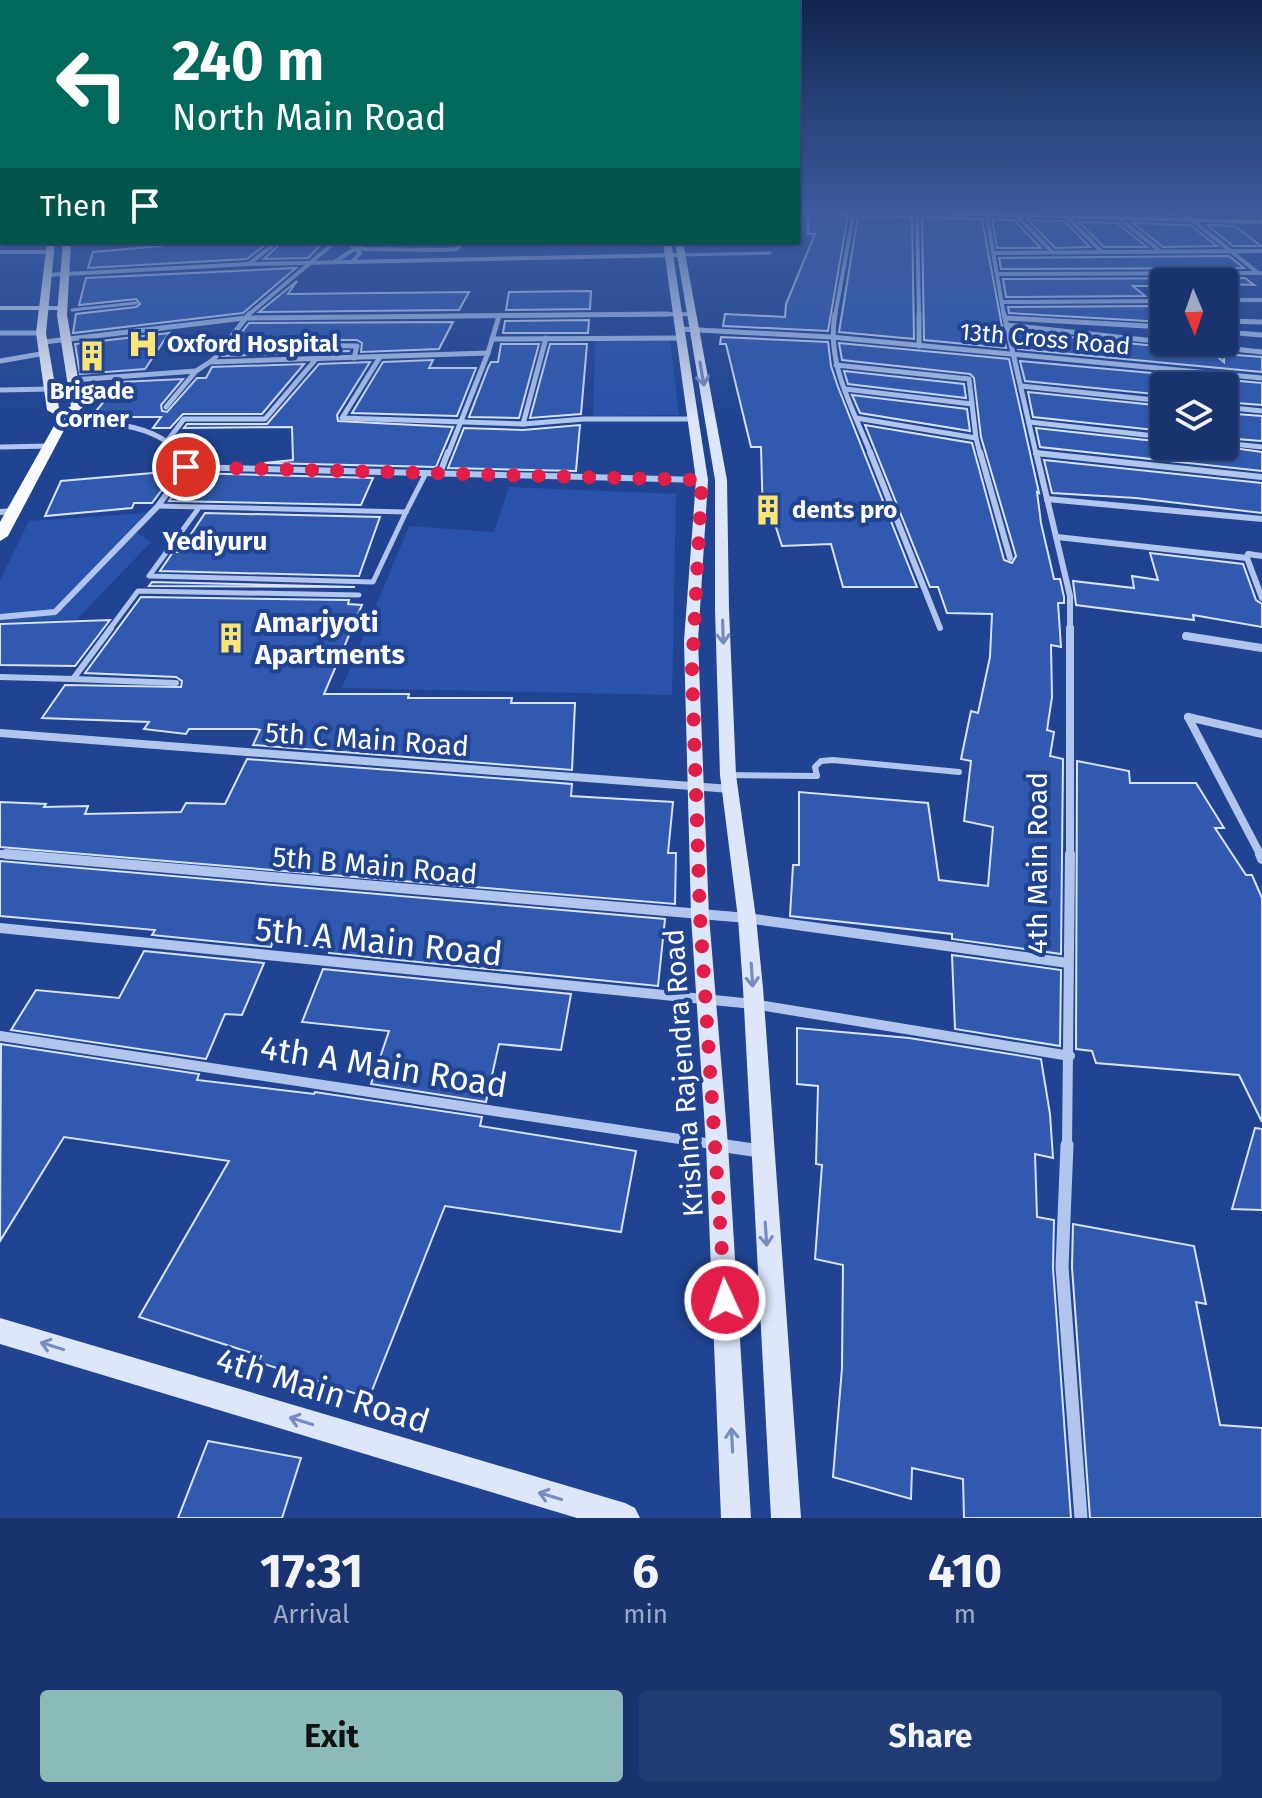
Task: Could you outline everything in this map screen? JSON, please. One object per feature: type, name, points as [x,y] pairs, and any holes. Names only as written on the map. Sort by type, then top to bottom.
[{"type":"main road","points":[[47,279],[43,312],[50,389],[53,410],[65,418]]},
{"type":"main road","points":[[0,536],[7,512],[65,418],[77,407],[64,339],[67,279]]},
{"type":"main road","name":"Krishna Rajendra Road","points":[[678,279],[702,480],[691,641],[700,916],[717,1145],[736,1518]]},
{"type":"main road","points":[[0,308],[43,312]]},
{"type":"main road","points":[[0,316],[65,311]]},
{"type":"main road","points":[[685,325],[721,480],[722,609],[729,782],[747,918],[786,1518]]},
{"type":"main road","name":"4th Main Road","points":[[0,1331],[625,1518]]},
{"type":"street","points":[[166,407],[196,371],[211,362],[243,318],[290,279]]},
{"type":"street","points":[[842,279],[831,337],[836,365],[940,628]]},
{"type":"street","points":[[918,279],[919,346]]},
{"type":"street","name":"4th Main Road","points":[[998,279],[1070,596],[1070,1056],[1062,1267],[1081,1518]]},
{"type":"street","points":[[1238,300],[1262,300]]},
{"type":"street","points":[[1002,302],[1150,301]]},
{"type":"street","points":[[440,473],[488,353],[499,316]]},
{"type":"street","points":[[0,361],[44,343],[64,339],[243,318],[499,316],[685,325]]},
{"type":"street","points":[[1238,321],[1262,322]]},
{"type":"street","points":[[1006,322],[1150,327]]},
{"type":"street","points":[[1006,322],[1150,340]]},
{"type":"street","points":[[492,339],[546,338],[685,325]]},
{"type":"street","name":"13th Cross Road","points":[[685,325],[1262,378]]},
{"type":"street","points":[[0,333],[44,343]]},
{"type":"street","points":[[1238,333],[1262,335]]},
{"type":"street","points":[[523,424],[546,338]]},
{"type":"street","points":[[277,345],[357,346],[354,358]]},
{"type":"street","points":[[1238,350],[1262,352]]},
{"type":"street","points":[[211,362],[488,353]]},
{"type":"street","points":[[380,357],[342,418],[523,424],[584,419],[693,419]]},
{"type":"street","points":[[168,440],[184,419],[265,419],[316,359]]},
{"type":"street","points":[[836,365],[963,376],[970,382],[976,438],[1010,558]]},
{"type":"street","points":[[73,380],[196,371]]},
{"type":"street","points":[[1021,386],[1150,400]]},
{"type":"street","points":[[0,390],[50,389]]},
{"type":"street","points":[[845,389],[972,404]]},
{"type":"street","points":[[1238,408],[1262,411]]},
{"type":"street","points":[[65,418],[134,428],[168,440],[178,447],[186,467]]},
{"type":"street","points":[[856,418],[976,438]]},
{"type":"street","points":[[1029,422],[1150,435]]},
{"type":"street","points":[[1238,444],[1262,447]]},
{"type":"street","points":[[0,447],[50,446]]},
{"type":"street","points":[[1036,453],[1262,477]]},
{"type":"street","points":[[186,467],[702,480]]},
{"type":"street","points":[[0,617],[55,612],[158,506],[186,467]]},
{"type":"street","points":[[1047,499],[1262,519]]},
{"type":"street","points":[[1057,537],[1247,558]]},
{"type":"street","points":[[1247,558],[1248,554],[1262,556]]},
{"type":"street","points":[[1247,558],[1262,598]]},
{"type":"street","points":[[1186,636],[1262,648]]},
{"type":"street","points":[[1262,734],[1188,717],[1262,859]]},
{"type":"street","name":"5th C Main Road","points":[[0,733],[696,787],[729,782]]},
{"type":"street","name":"5th B Main Road","points":[[0,854],[747,918],[1068,963]]},
{"type":"street","name":"5th A Main Road","points":[[0,928],[753,1004],[1070,1056]]},
{"type":"street","name":"4th A Main Road","points":[[0,1036],[761,1151]]},
{"type":"lane","points":[[65,311],[136,303]]},
{"type":"lane","points":[[198,509],[149,576],[373,582],[426,473]]},
{"type":"lane","points":[[158,506],[406,512]]},
{"type":"lane","points":[[73,679],[138,591],[359,595]]},
{"type":"lane","points":[[0,677],[176,683]]},
{"type":"lane","points":[[729,782],[817,776],[815,767],[821,761],[833,760],[959,772]]},
{"type":"shaded area","points":[[595,340],[670,340],[679,415],[593,416]]},
{"type":"shaded area","points":[[509,487],[676,494],[672,695],[342,688],[409,526],[494,532]]},
{"type":"shaded area","points":[[146,513],[132,530],[151,542],[77,619],[0,622],[0,580],[29,521]]},
{"type":"building","points":[[86,279],[283,279],[243,313],[73,333],[76,314],[140,304],[136,299],[79,305]]},
{"type":"building","points":[[796,279],[837,279],[828,331],[723,326],[725,314],[785,317],[786,304]]},
{"type":"building","points":[[848,279],[913,279],[914,339],[839,332]]},
{"type":"building","points":[[923,279],[993,279],[1006,348],[924,340]]},
{"type":"building","points":[[1003,279],[1150,279],[1150,286],[1133,286],[1145,296],[1006,297]]},
{"type":"building","points":[[1238,279],[1246,279],[1254,285],[1238,284]]},
{"type":"building","points":[[297,281],[288,294],[469,292],[459,310],[259,312]]},
{"type":"building","points":[[591,291],[590,309],[506,310],[509,292]]},
{"type":"building","points":[[1150,306],[1150,321],[1009,313],[1008,307]]},
{"type":"building","points":[[589,320],[588,333],[503,333],[505,321]]},
{"type":"building","points":[[453,322],[439,349],[361,352],[362,343],[357,340],[277,340],[272,344],[276,350],[350,351],[223,356],[249,323]]},
{"type":"building","points":[[1014,331],[1150,345],[1150,356],[1217,356],[1224,362],[1224,356],[1262,357],[1262,372],[1018,349]]},
{"type":"building","points":[[169,333],[145,369],[80,374],[75,344]]},
{"type":"building","points":[[721,337],[828,342],[838,387],[917,587],[843,587],[831,544],[782,546],[773,518],[763,518],[761,447],[751,447],[726,344],[720,344]]},
{"type":"building","points":[[839,343],[1009,359],[1039,493],[1041,523],[1054,579],[1060,579],[1064,597],[1064,603],[1058,603],[1061,647],[1051,645],[1052,697],[1047,730],[1054,732],[1050,756],[1063,759],[1061,954],[952,939],[952,934],[790,916],[793,865],[799,865],[799,792],[928,803],[939,880],[988,886],[993,827],[964,821],[971,761],[961,759],[971,711],[978,713],[990,657],[992,614],[947,613],[938,587],[930,587],[865,425],[972,443],[1004,560],[1012,563],[1016,556],[981,437],[974,378],[970,374],[842,360]]},
{"type":"building","points":[[501,344],[539,344],[519,418],[469,417],[491,362],[498,362]]},
{"type":"building","points":[[550,344],[587,344],[581,414],[530,418]]},
{"type":"building","points":[[433,360],[429,368],[476,368],[457,416],[352,413],[383,362]]},
{"type":"building","points":[[1020,361],[1150,373],[1150,394],[1025,381]]},
{"type":"building","points":[[370,362],[337,415],[338,421],[453,427],[436,467],[264,463],[293,460],[292,427],[184,428],[187,424],[267,424],[319,364]]},
{"type":"building","points":[[304,364],[262,414],[183,414],[170,428],[153,428],[161,417],[91,417],[120,382],[183,379],[161,405],[162,411],[167,412],[197,378],[206,378],[212,367]]},
{"type":"building","points":[[844,371],[964,384],[966,398],[848,384]]},
{"type":"building","points":[[1238,381],[1262,383],[1262,405],[1238,403]]},
{"type":"building","points":[[1028,392],[1150,405],[1150,430],[1033,417]]},
{"type":"building","points":[[852,395],[967,409],[970,431],[860,413]]},
{"type":"building","points":[[1238,414],[1262,416],[1262,441],[1238,439]]},
{"type":"building","points":[[580,425],[576,471],[448,468],[464,428],[523,430]]},
{"type":"building","points":[[1036,428],[1150,440],[1150,459],[1040,447]]},
{"type":"building","points":[[1238,449],[1262,452],[1262,471],[1160,460],[1238,460]]},
{"type":"building","points":[[1044,460],[1262,483],[1262,513],[1136,498],[1052,493]]},
{"type":"building","points":[[176,471],[152,503],[134,503],[132,508],[45,516],[61,481]]},
{"type":"building","points":[[189,473],[373,478],[361,505],[169,501]]},
{"type":"building","points":[[205,513],[380,517],[359,576],[160,571],[173,552],[179,552]]},
{"type":"building","points":[[1150,553],[1243,564],[1256,600],[1262,604],[1262,627],[1193,615],[1194,620],[1076,605],[1073,581],[1134,588],[1132,576],[1158,580]]},
{"type":"building","points":[[152,582],[355,587],[149,586]]},
{"type":"building","points":[[141,597],[349,600],[348,604],[362,605],[324,694],[409,694],[408,698],[512,698],[511,703],[575,703],[572,770],[253,745],[260,730],[256,729],[189,729],[186,734],[144,729],[149,722],[42,718],[65,685],[181,687],[182,681],[176,677],[85,673]]},
{"type":"building","points":[[110,620],[75,666],[0,665],[0,624]]},
{"type":"building","points":[[247,759],[572,784],[571,796],[673,802],[668,853],[676,853],[675,904],[0,847],[0,802],[46,804],[44,807],[88,806],[85,814],[181,812],[186,803],[225,804]]},
{"type":"building","points":[[1077,761],[1129,771],[1130,783],[1196,783],[1224,828],[1215,828],[1246,875],[1252,875],[1262,898],[1262,1122],[1239,1075],[1096,1063],[1092,1051],[1076,1049]]},
{"type":"building","points":[[0,861],[665,919],[658,986],[329,953],[331,948],[272,943],[271,947],[152,935],[155,930],[0,916]]},
{"type":"building","points":[[144,951],[264,963],[242,1015],[225,1014],[206,1059],[11,1030],[36,990],[119,998]]},
{"type":"building","points":[[952,955],[1061,970],[1060,1046],[955,1029]]},
{"type":"building","points":[[323,969],[571,994],[561,1050],[499,1044],[486,1102],[371,1084],[389,1031],[302,1022]]},
{"type":"building","points":[[797,1028],[909,1038],[1041,1059],[1053,1158],[1035,1154],[1037,1217],[1054,1220],[1053,1268],[1071,1518],[964,1518],[963,1479],[912,1468],[911,1499],[833,1477],[842,1368],[843,1265],[815,1259],[822,1165],[816,1164],[818,1086],[797,1084]]},
{"type":"building","points":[[1,1044],[199,1074],[197,1080],[315,1092],[482,1117],[480,1126],[636,1151],[621,1232],[445,1206],[369,1398],[258,1362],[261,1356],[139,1317],[229,1161],[64,1137],[0,1241]]},
{"type":"building","points":[[1255,1128],[1262,1129],[1262,1210],[1232,1209]]},
{"type":"building","points":[[1073,1224],[1194,1246],[1206,1304],[1196,1302],[1220,1425],[1262,1428],[1262,1518],[1090,1518],[1072,1267]]},
{"type":"building","points":[[208,1441],[301,1458],[282,1518],[178,1518]]},
{"type":"place","name":"Oxford Hospital","points":[[143,344]]},
{"type":"place","name":"Brigade Corner","points":[[92,356]]},
{"type":"place","name":"dents pro","points":[[768,510]]},
{"type":"place","name":"Amarjyoti Apartments","points":[[231,638]]},
{"type":"district","name":"Yediyuru","points":[[215,541]]},
{"type":"route","points":[[186,467],[702,480],[691,641],[700,916],[725,1300]]}]
